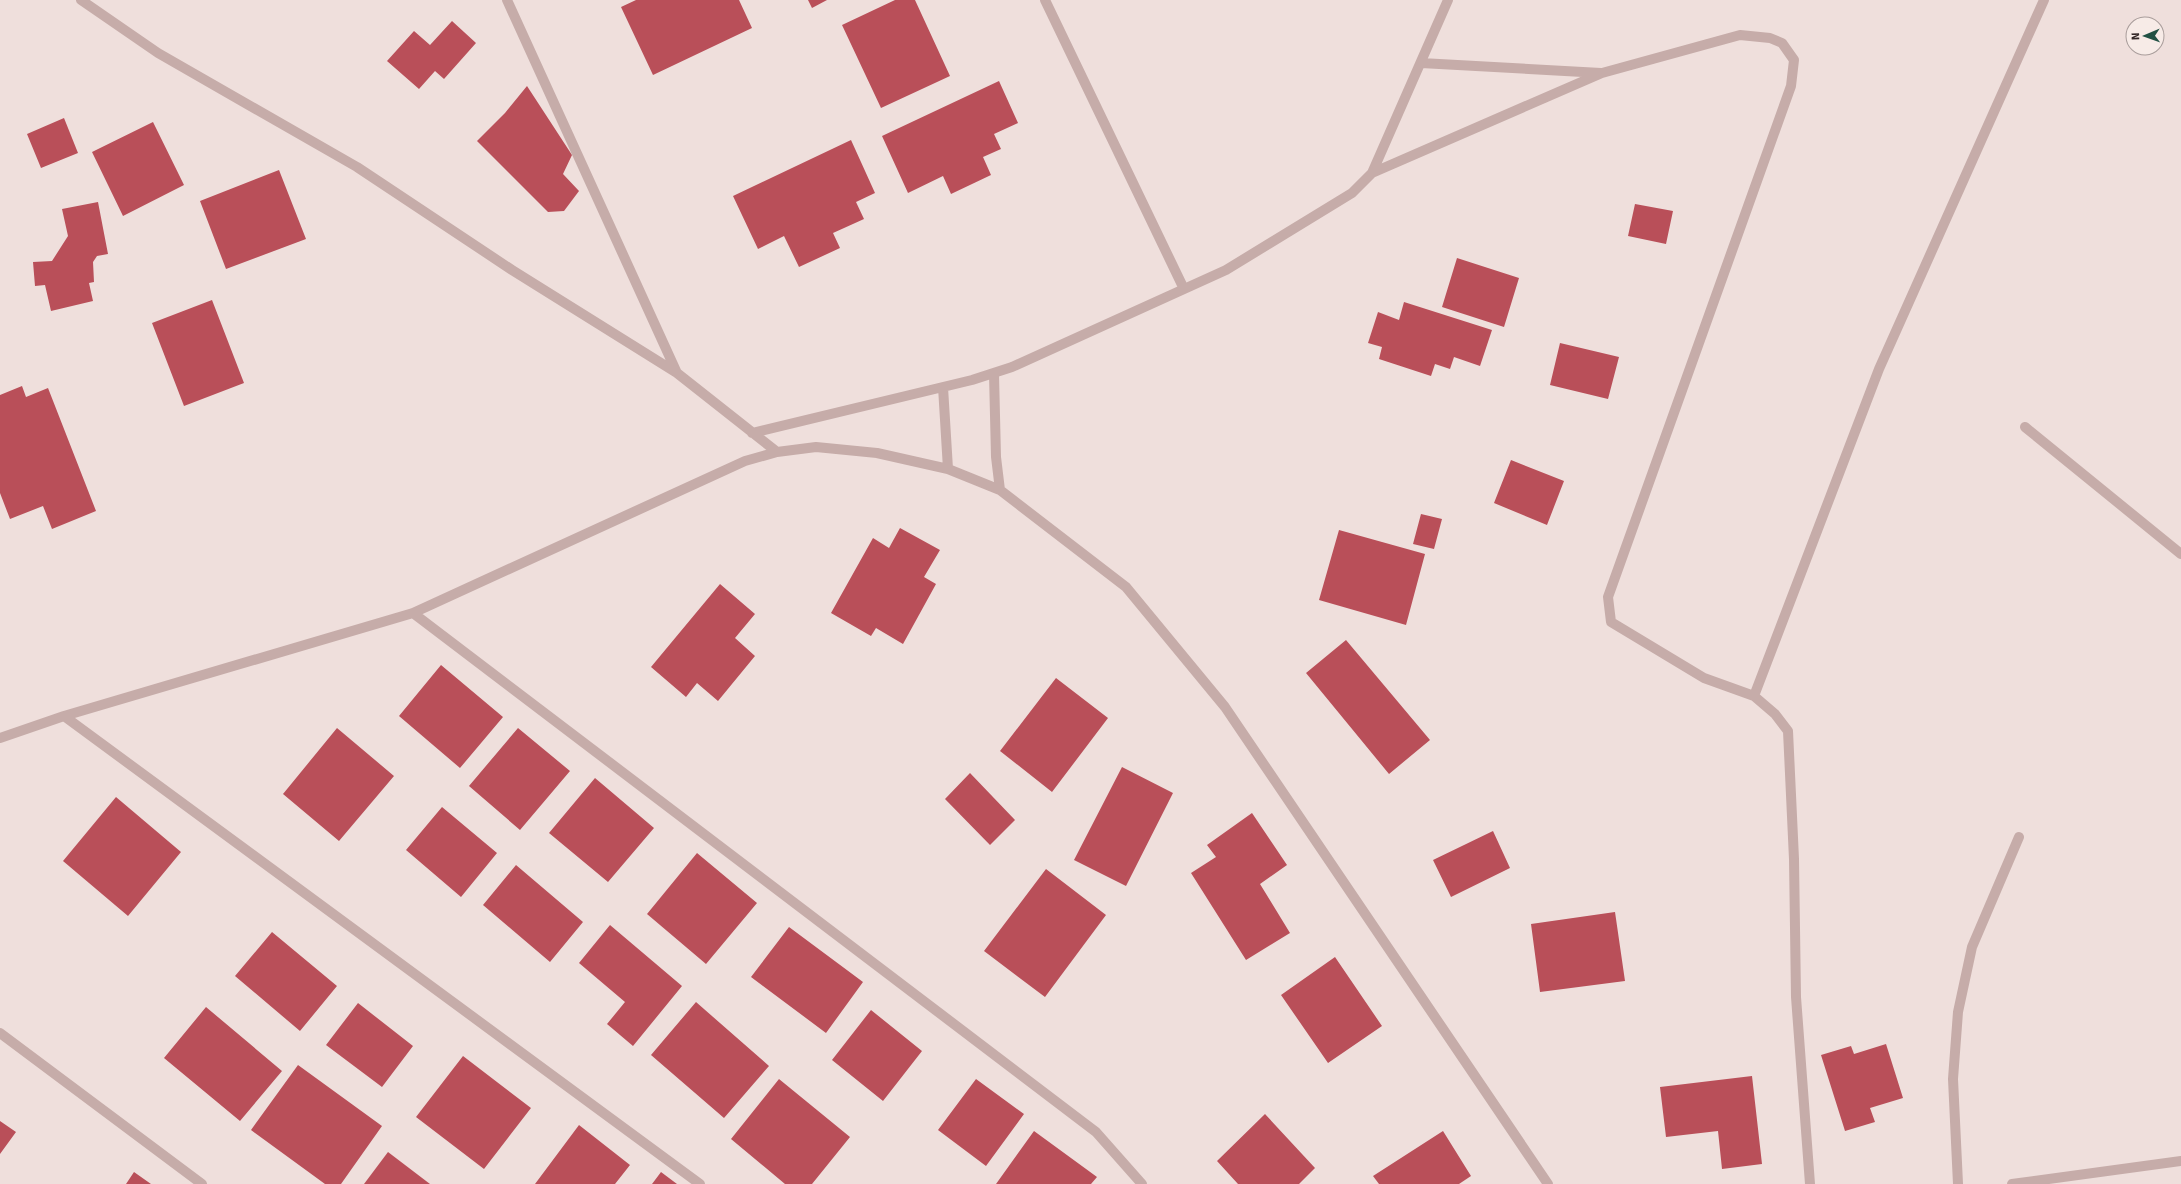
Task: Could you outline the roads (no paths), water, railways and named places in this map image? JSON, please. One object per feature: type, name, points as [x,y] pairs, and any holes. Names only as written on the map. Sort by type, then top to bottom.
[{"type":"street","points":[[81,0],[158,52],[357,167],[512,270],[677,373],[777,452]]},
{"type":"street","points":[[506,0],[677,373]]},
{"type":"street","points":[[1046,0],[1184,288]]},
{"type":"street","points":[[752,433],[994,374],[1226,270],[1352,193],[1372,173],[1448,0]]},
{"type":"street","points":[[1754,696],[1879,369],[2044,0]]},
{"type":"street","points":[[1372,173],[1602,73],[1740,35],[1770,38],[1782,43],[1794,60],[1791,86],[1608,597],[1612,622],[1704,678],[1754,696],[1775,714],[1788,731],[1794,859],[1796,997],[1810,1184]]},
{"type":"street","points":[[1421,63],[1602,73]]},
{"type":"street","points":[[994,374],[996,457],[1000,490]]},
{"type":"street","points":[[943,387],[948,469]]},
{"type":"street","points":[[2024,427],[2181,554]]},
{"type":"street","points":[[0,738],[64,716],[413,613],[745,461],[777,452],[816,447],[877,453],[948,469],[1000,490],[1126,587],[1225,707],[1548,1184]]},
{"type":"street","points":[[413,613],[1096,1132],[1142,1184]]},
{"type":"street","points":[[64,716],[700,1184]]},
{"type":"street","points":[[1958,1184],[1953,1079],[1958,1012],[1972,947],[2019,837]]},
{"type":"street","points":[[0,1033],[202,1184]]},
{"type":"street","points":[[2012,1184],[2181,1160]]}]
